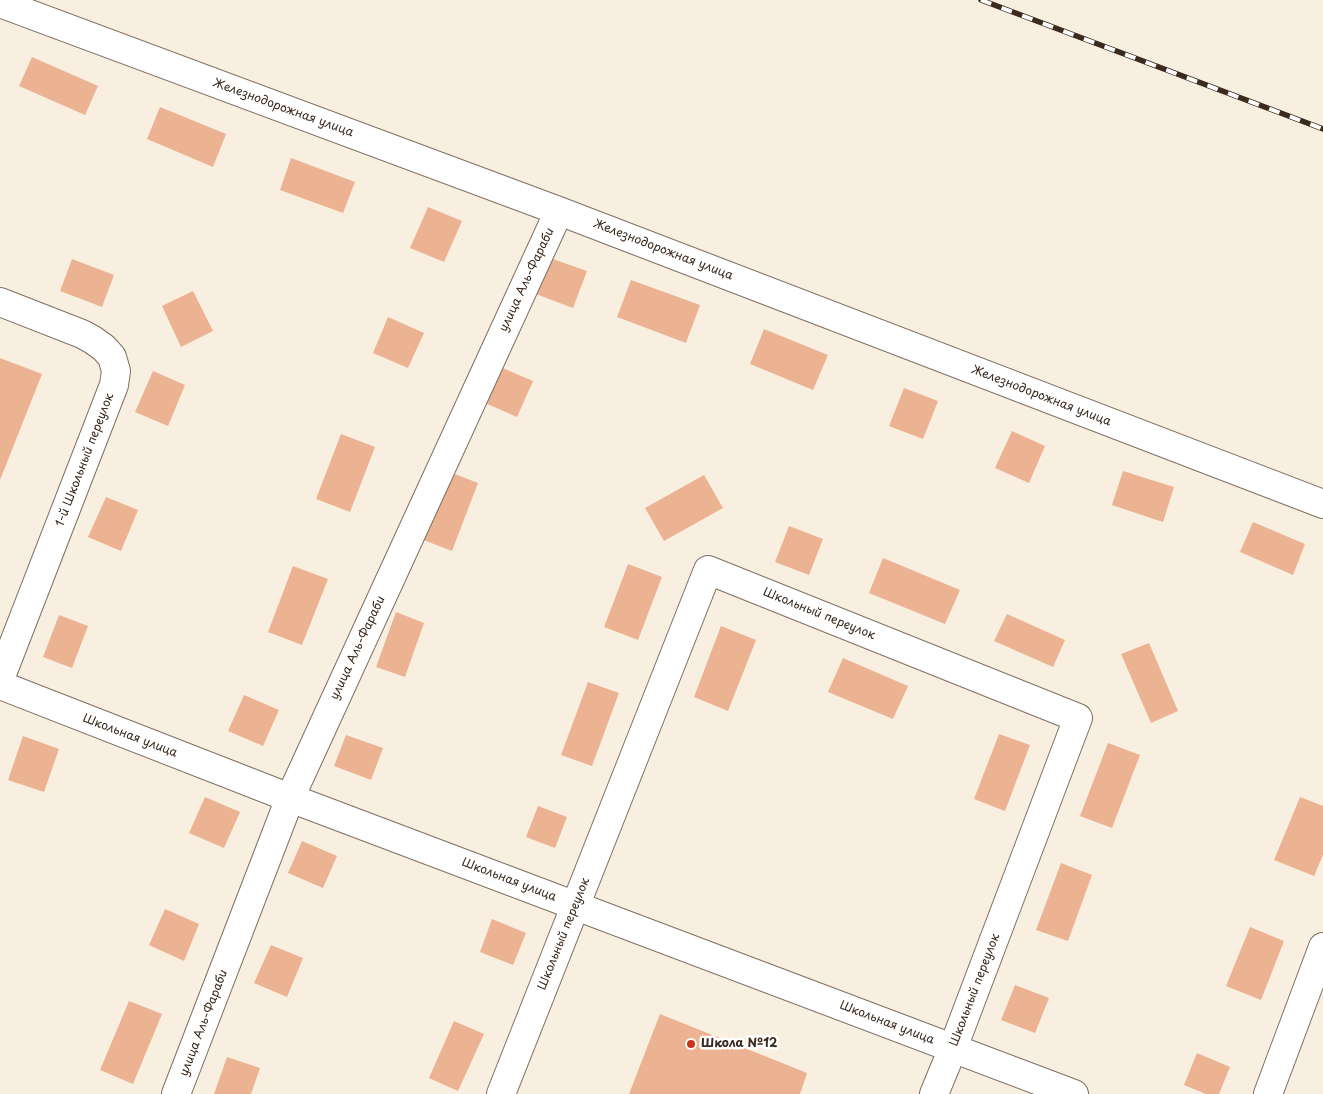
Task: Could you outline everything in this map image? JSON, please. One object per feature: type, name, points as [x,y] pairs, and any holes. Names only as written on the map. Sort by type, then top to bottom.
[{"type":"street","name":"Железнодорожная улица","points":[[0,3],[559,211],[1323,504]]},
{"type":"street","name":"улица Аль-Фараби","points":[[176,1094],[290,798],[559,211]]},
{"type":"street","name":"1-й Школьный переулок","points":[[0,302],[93,340],[112,356],[116,372],[114,385],[0,679]]},
{"type":"street","name":"Школьный переулок","points":[[501,1094],[708,570],[1078,718],[934,1094]]},
{"type":"street","name":"Школьная улица","points":[[0,685],[290,798],[1074,1094]]},
{"type":"street","points":[[1268,1094],[1323,947]]},
{"type":"building","points":[[32,57],[98,86],[85,115],[19,86]]},
{"type":"building","points":[[160,107],[226,134],[213,167],[147,139]]},
{"type":"building","points":[[291,158],[355,182],[343,213],[280,190]]},
{"type":"building","points":[[428,207],[462,221],[444,262],[410,248]]},
{"type":"building","points":[[550,258],[587,271],[573,308],[536,294]]},
{"type":"building","points":[[72,259],[114,275],[102,307],[60,291]]},
{"type":"building","points":[[631,280],[700,305],[686,343],[617,317]]},
{"type":"building","points":[[193,291],[213,331],[181,347],[162,306]]},
{"type":"building","points":[[388,317],[424,333],[408,368],[373,353]]},
{"type":"building","points":[[764,329],[828,355],[813,390],[750,364]]},
{"type":"building","points":[[0,358],[42,374],[0,480]]},
{"type":"building","points":[[498,366],[533,381],[517,417],[483,402]]},
{"type":"building","points":[[153,371],[185,385],[168,426],[135,412]]},
{"type":"building","points":[[904,388],[938,401],[923,439],[889,426]]},
{"type":"building","points":[[1012,431],[1045,446],[1029,483],[995,468]]},
{"type":"building","points":[[341,434],[375,447],[350,512],[316,499]]},
{"type":"building","points":[[447,471],[478,483],[452,551],[421,539]]},
{"type":"building","points":[[1123,471],[1174,487],[1163,522],[1112,505]]},
{"type":"building","points":[[704,475],[723,508],[664,541],[645,508]]},
{"type":"building","points":[[106,497],[138,510],[121,551],[88,537]]},
{"type":"building","points":[[1253,522],[1305,544],[1293,575],[1240,552]]},
{"type":"building","points":[[789,526],[823,539],[809,575],[775,562]]},
{"type":"building","points":[[883,558],[960,590],[945,624],[869,593]]},
{"type":"building","points":[[628,564],[662,577],[638,640],[604,627]]},
{"type":"building","points":[[293,566],[328,579],[302,645],[268,632]]},
{"type":"building","points":[[396,612],[424,623],[405,677],[376,667]]},
{"type":"building","points":[[1007,614],[1065,640],[1053,667],[994,641]]},
{"type":"building","points":[[59,615],[88,626],[72,668],[43,657]]},
{"type":"building","points":[[721,626],[756,640],[728,711],[694,697]]},
{"type":"building","points":[[1149,643],[1178,711],[1151,723],[1121,654]]},
{"type":"building","points":[[843,658],[908,686],[893,719],[828,692]]},
{"type":"building","points":[[588,682],[619,693],[592,766],[561,755]]},
{"type":"building","points":[[244,695],[279,710],[263,746],[228,731]]},
{"type":"building","points":[[999,734],[1030,745],[1005,811],[974,799]]},
{"type":"building","points":[[346,735],[383,748],[371,780],[334,766]]},
{"type":"building","points":[[23,736],[59,749],[44,792],[8,780]]},
{"type":"building","points":[[1108,743],[1140,755],[1112,828],[1080,816]]},
{"type":"building","points":[[205,797],[240,812],[224,848],[189,833]]},
{"type":"building","points":[[1300,797],[1323,806],[1323,855],[1314,876],[1274,860]]},
{"type":"building","points":[[538,806],[567,817],[555,848],[526,837]]},
{"type":"building","points":[[302,841],[337,856],[323,888],[288,873]]},
{"type":"building","points":[[1061,863],[1092,875],[1068,941],[1036,930]]},
{"type":"building","points":[[165,909],[199,924],[184,961],[149,945]]},
{"type":"building","points":[[492,919],[526,933],[513,965],[480,952]]},
{"type":"building","points":[[1250,927],[1284,941],[1261,1000],[1226,986]]},
{"type":"building","points":[[271,945],[303,958],[287,997],[254,983]]},
{"type":"building","points":[[1015,985],[1049,998],[1035,1033],[1001,1020]]},
{"type":"building","points":[[129,1001],[162,1014],[133,1084],[100,1070]]},
{"type":"building","name":"Школа №12","points":[[660,1014],[807,1073],[800,1094],[629,1094]]},
{"type":"building","points":[[454,1021],[484,1034],[458,1091],[429,1078]]},
{"type":"building","points":[[1197,1053],[1230,1067],[1219,1094],[1206,1094],[1184,1085]]},
{"type":"building","points":[[227,1057],[260,1068],[251,1094],[214,1094]]},
{"type":"railway","points":[[981,0],[1323,129]]},
{"type":"place","name":"Школа №12","points":[[691,1044]]}]
